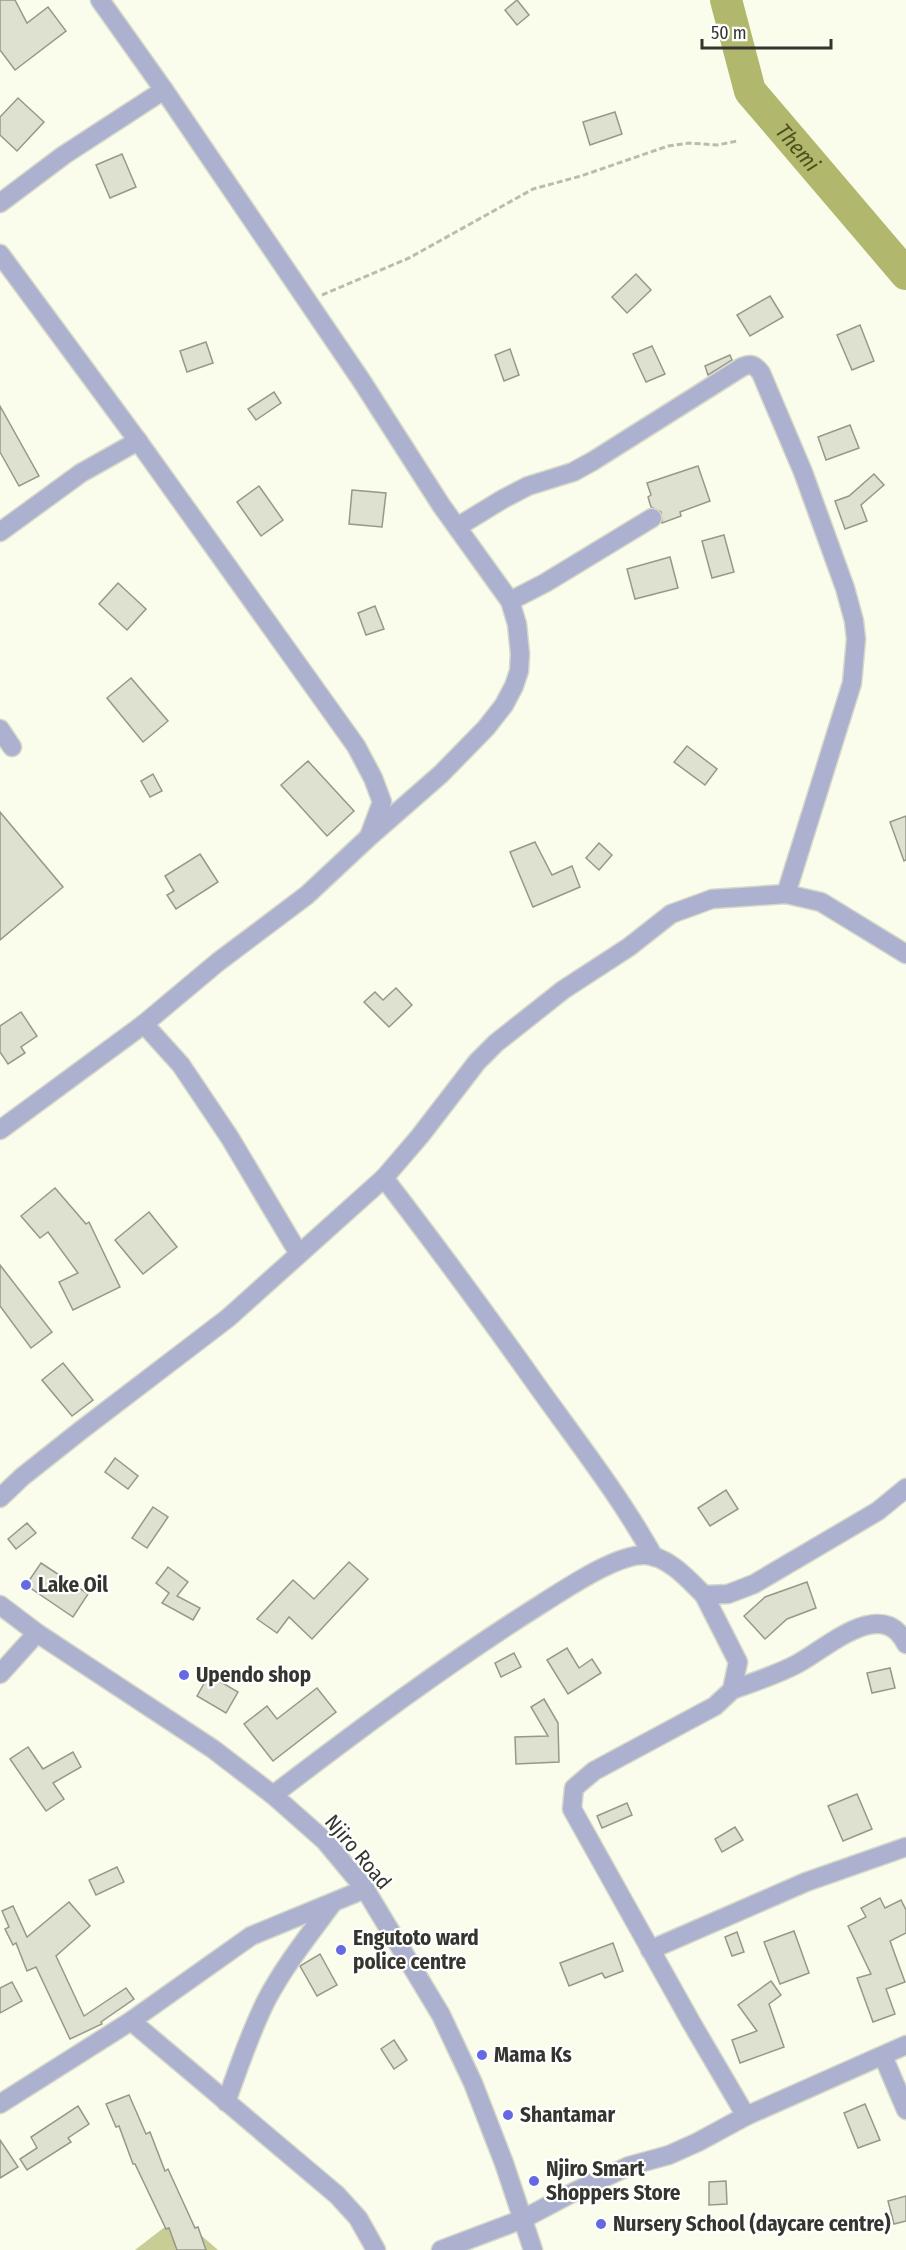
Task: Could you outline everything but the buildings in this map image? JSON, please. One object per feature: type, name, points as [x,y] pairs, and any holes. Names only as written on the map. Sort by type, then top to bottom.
[{"type":"street","points":[[3,1123],[144,1024],[218,962],[307,896],[369,837],[441,774],[486,728],[504,705],[516,678],[520,654],[517,624],[510,601],[457,527],[361,380],[164,90],[100,0]]},
{"type":"street","points":[[0,203],[64,155],[164,90]]},
{"type":"street","points":[[0,254],[138,441],[356,746],[382,801],[369,837]]},
{"type":"street","points":[[457,527],[528,486],[565,475],[583,466],[734,371],[749,364],[756,366],[803,472],[845,588],[854,621],[856,639],[849,693],[786,894]]},
{"type":"street","points":[[0,532],[81,472],[138,441]]},
{"type":"street","points":[[510,601],[545,583],[652,518]]},
{"type":"street","points":[[0,729],[12,747]]},
{"type":"street","points":[[0,1498],[22,1477],[80,1431],[228,1318],[384,1178],[420,1136],[477,1062],[511,1031],[563,990],[629,947],[671,914],[711,899],[786,894],[821,902],[906,954]]},
{"type":"street","points":[[144,1024],[181,1065],[230,1138],[299,1254]]},
{"type":"street","points":[[384,1178],[453,1267],[599,1470],[629,1514],[654,1557]]},
{"type":"street","points":[[704,1595],[728,1594],[754,1584],[878,1511],[906,1488]]},
{"type":"street","points":[[273,1795],[480,1643],[604,1567],[637,1556],[663,1560],[704,1595],[738,1662],[732,1690]]},
{"type":"street","name":"Njiro Road","points":[[0,1605],[37,1633],[213,1749],[273,1795],[325,1841],[365,1889],[441,2015],[473,2083],[523,2219],[532,2250]]},
{"type":"street","points":[[746,2116],[572,1809],[574,1788],[594,1771],[715,1706],[732,1690],[794,1666],[855,1629],[871,1624],[900,1623],[906,1644]]},
{"type":"street","points":[[0,1674],[37,1633]]},
{"type":"street","points":[[650,1950],[806,1882],[906,1847]]},
{"type":"street","points":[[0,2104],[131,2021],[251,1936],[365,1889]]},
{"type":"street","points":[[226,2102],[252,2030],[267,1998],[332,1904]]},
{"type":"street","points":[[131,2021],[337,2195],[358,2218],[376,2250]]},
{"type":"street","points":[[441,2250],[523,2219],[629,2166],[669,2155],[746,2116],[906,2045]]},
{"type":"street","points":[[883,2056],[906,2110]]},
{"type":"path","points":[[306,302],[409,258],[533,189],[581,176],[668,146],[689,143],[717,145],[737,141]]},
{"type":"green space","points":[[179,2216],[218,2250],[135,2250]]},
{"type":"waterway","name":"Themi","points":[[726,0],[750,91],[906,274]]},
{"type":"place","name":"Lake Oil","points":[[26,1585]]},
{"type":"place","name":"Upendo shop","points":[[184,1675]]},
{"type":"place","name":"Engutoto ward police centre","points":[[341,1950]]},
{"type":"place","name":"Mama Ks","points":[[482,2055]]},
{"type":"place","name":"Shantamar","points":[[508,2115]]},
{"type":"place","name":"Njiro Smart Shoppers Store","points":[[534,2181]]},
{"type":"place","name":"Nursery School (daycare centre)","points":[[601,2224]]}]
